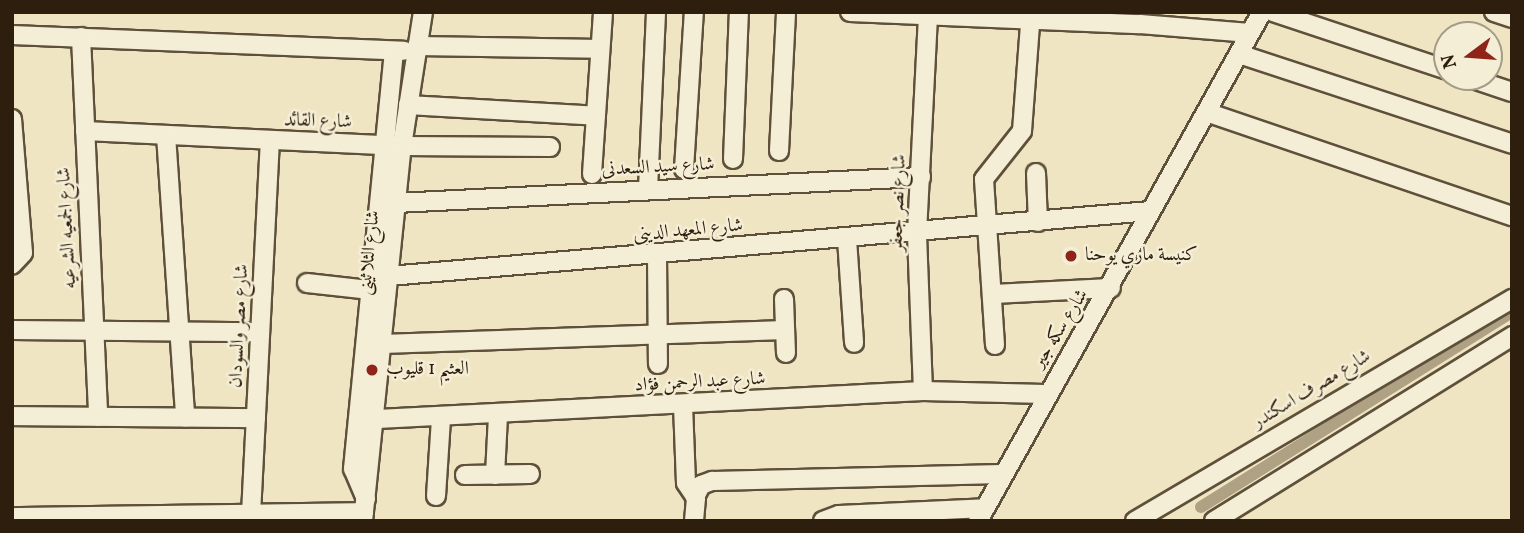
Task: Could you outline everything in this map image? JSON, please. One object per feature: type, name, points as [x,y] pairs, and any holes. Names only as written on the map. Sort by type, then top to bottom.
[{"type":"street","name":"شارع الثلاثينى","points":[[366,420],[369,290],[393,145],[408,106],[423,12]]},
{"type":"street","points":[[592,174],[603,12]]},
{"type":"street","points":[[648,189],[656,12]]},
{"type":"street","points":[[684,169],[694,12]]},
{"type":"street","points":[[733,159],[738,12]]},
{"type":"street","points":[[779,151],[786,12]]},
{"type":"street","points":[[850,12],[928,16],[1141,18],[1250,33]]},
{"type":"street","name":"شارع سكه جير","points":[[982,515],[1045,394],[1111,288],[1150,211],[1209,113],[1262,12]]},
{"type":"street","points":[[1273,12],[1433,65]]},
{"type":"street","points":[[1494,12],[1512,18]]},
{"type":"street","name":"شارع نصر جعفر","points":[[923,391],[917,233],[928,16]]},
{"type":"street","points":[[995,345],[990,227],[984,179],[1022,131],[1031,17]]},
{"type":"street","points":[[12,35],[394,51],[600,49]]},
{"type":"street","name":"شارع الجمعيه الشرعيه","points":[[81,37],[98,417]]},
{"type":"street","name":"شارع الثلاثينى","points":[[365,511],[353,469],[382,344],[396,203],[393,145],[394,51]]},
{"type":"street","points":[[1239,54],[1512,144]]},
{"type":"street","points":[[408,106],[596,116]]},
{"type":"street","points":[[1209,113],[1512,216]]},
{"type":"street","points":[[12,119],[15,190],[23,253],[15,264]]},
{"type":"street","name":"شارع القائد","points":[[85,131],[271,141],[550,147]]},
{"type":"street","points":[[166,135],[185,418]]},
{"type":"street","name":"شارع مصر والسودان","points":[[251,514],[271,141]]},
{"type":"street","points":[[1036,173],[1038,222]]},
{"type":"street","name":"شارع سيد السعدنى","points":[[396,203],[921,177]]},
{"type":"street","name":"شارع المعهد الدينى","points":[[388,276],[990,227],[1150,211]]},
{"type":"street","points":[[847,239],[854,343]]},
{"type":"street","points":[[657,255],[658,364]]},
{"type":"street","points":[[307,283],[369,290]]},
{"type":"street","points":[[993,294],[1111,288]]},
{"type":"street","points":[[784,299],[786,353]]},
{"type":"street","name":"شارع مصرف اسكندر","points":[[1135,521],[1512,299]]},
{"type":"street","points":[[12,330],[260,332]]},
{"type":"street","points":[[382,344],[658,331],[785,330]]},
{"type":"street","points":[[1214,521],[1512,335]]},
{"type":"street","name":"شارع عبد الرحمن فؤاد","points":[[366,420],[498,416],[923,391],[1045,394]]},
{"type":"street","points":[[683,405],[686,483],[695,497]]},
{"type":"street","points":[[12,416],[256,418]]},
{"type":"street","points":[[495,475],[498,416]]},
{"type":"street","points":[[436,496],[440,419]]},
{"type":"street","points":[[466,475],[530,474]]},
{"type":"street","points":[[694,521],[695,497],[700,486],[712,481],[1003,474]]},
{"type":"street","points":[[12,517],[365,511]]},
{"type":"street","points":[[824,520],[982,515]]},
{"type":"waterway","points":[[1201,507],[1512,312]]},
{"type":"place","name":"كنيسة ماري يوحنا","points":[[1071,256]]},
{"type":"place","name":"العثيم 1 قليوب","points":[[372,370]]}]
